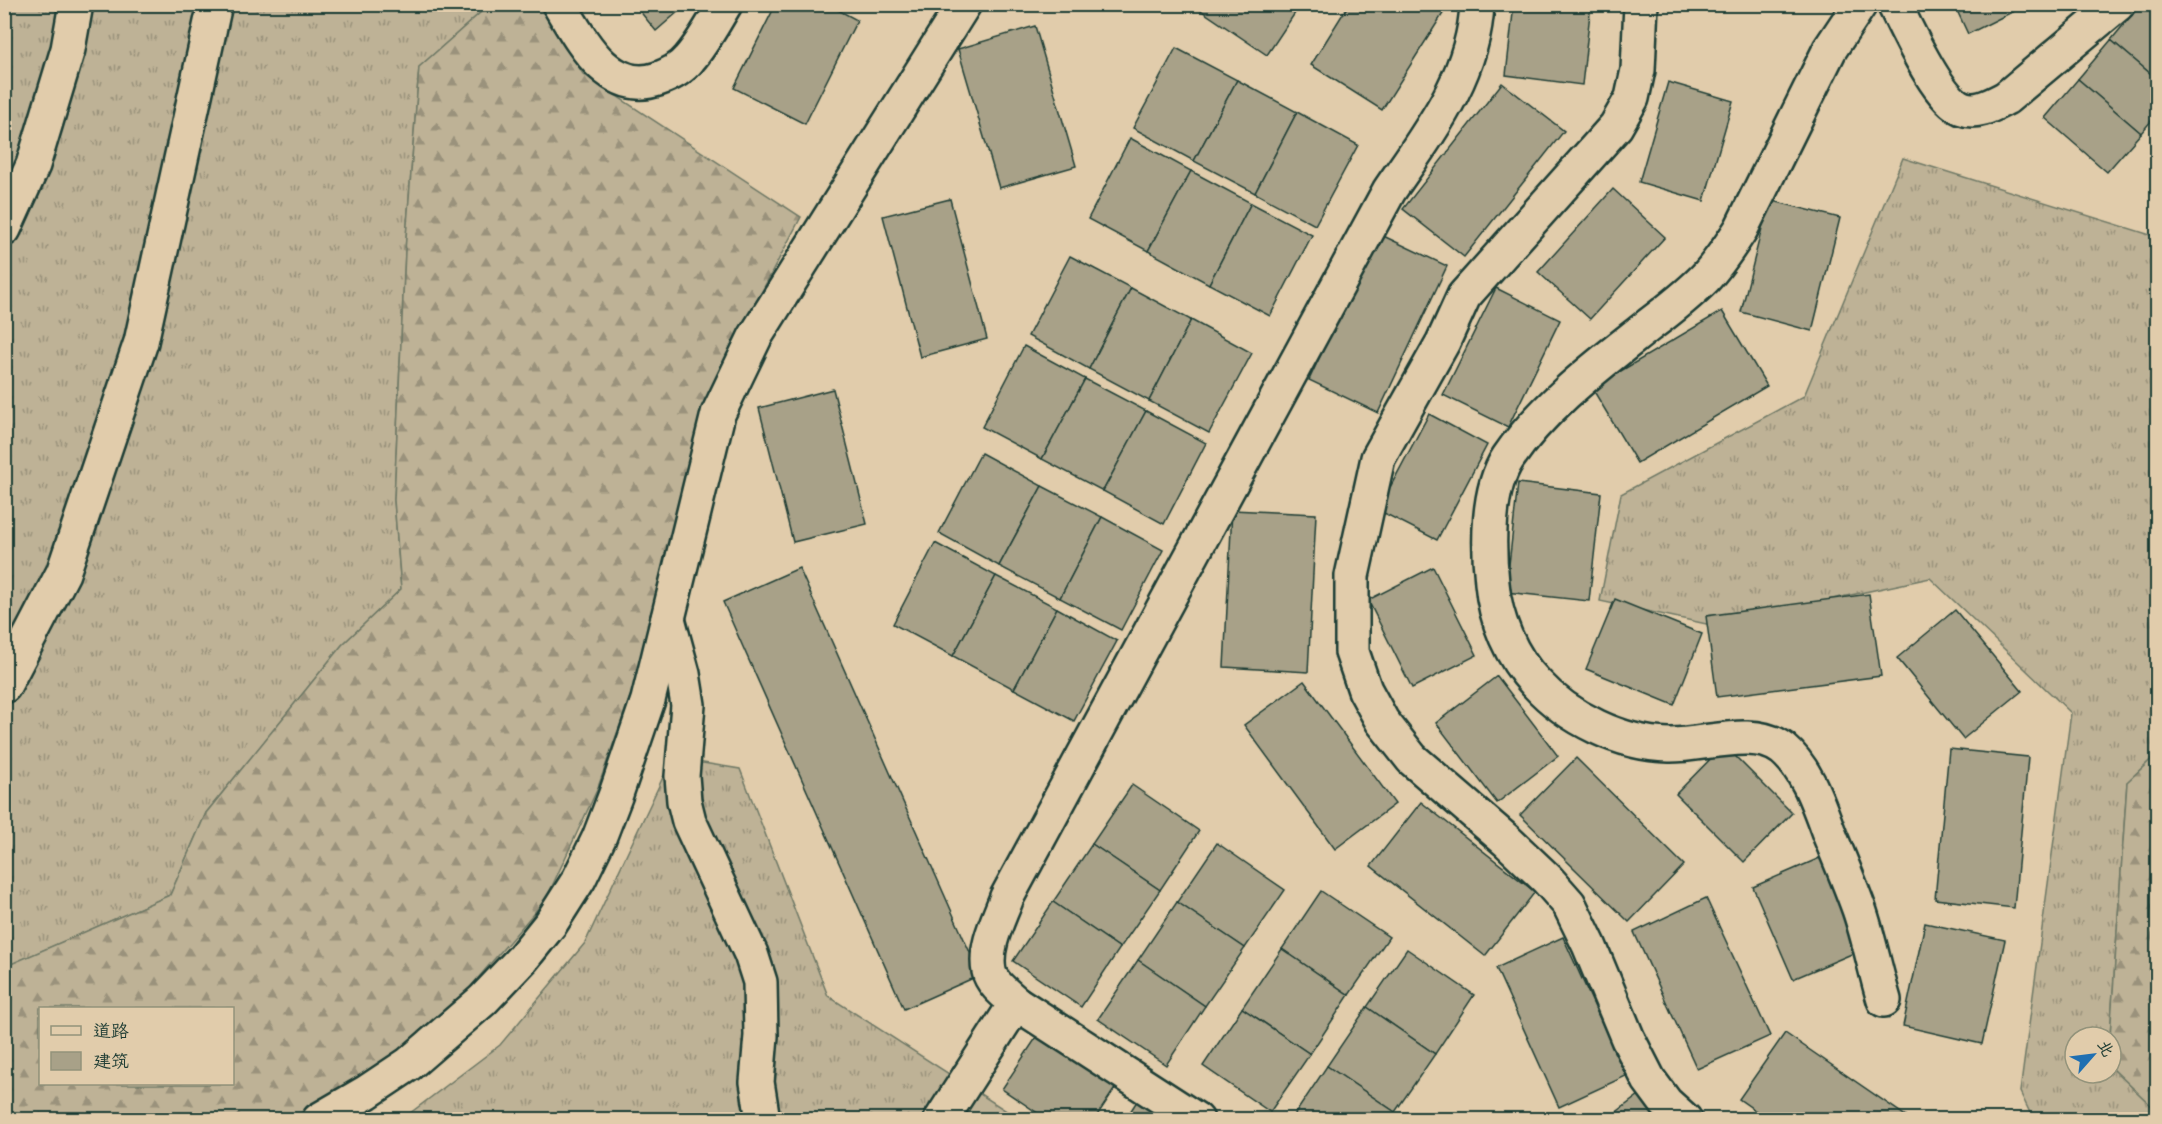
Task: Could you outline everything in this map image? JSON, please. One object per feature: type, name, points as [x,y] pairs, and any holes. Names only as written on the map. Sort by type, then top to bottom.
[{"type":"street","points":[[4,229],[33,165],[68,49],[76,4]]},
{"type":"street","points":[[4,686],[63,573],[141,342],[215,4]]},
{"type":"street","points":[[559,4],[591,55],[609,71],[636,82],[650,82],[662,77],[688,60],[725,4]]},
{"type":"street","points":[[319,1119],[375,1087],[409,1064],[448,1032],[514,967],[551,923],[579,879],[616,794],[648,700],[718,414],[755,337],[964,4]]},
{"type":"street","points":[[1197,1119],[1016,1003],[1002,991],[988,972],[990,943],[1007,897],[1389,191],[1433,127],[1458,83],[1469,53],[1477,4]]},
{"type":"street","points":[[1641,4],[1638,70],[1632,98],[1617,126],[1464,296],[1443,342],[1378,458],[1352,576],[1352,652],[1365,690],[1382,721],[1412,759],[1515,849],[1547,879],[1569,904],[1589,945],[1628,1039],[1649,1080],[1666,1103],[1685,1119]]},
{"type":"street","points":[[1860,4],[1830,49],[1740,229],[1725,253],[1706,276],[1681,300],[1566,393],[1507,460],[1492,498],[1489,552],[1493,600],[1505,636],[1535,683],[1573,712],[1612,733],[1640,742],[1670,745],[1746,738],[1762,739],[1780,747],[1795,760],[1815,798],[1859,911],[1884,1000]]},
{"type":"street","points":[[1894,4],[1938,86],[1950,100],[1961,108],[1970,110],[1986,108],[2006,98],[2118,4]]},
{"type":"street","points":[[668,618],[683,674],[688,705],[682,777],[689,821],[751,954],[760,982],[761,1036],[757,1082],[763,1119]]},
{"type":"street","points":[[941,1119],[1016,1003]]},
{"type":"green space","points":[[5,5],[489,5],[419,67],[405,251],[394,500],[401,589],[342,645],[206,813],[170,895],[5,967]]},
{"type":"green space","points":[[489,5],[539,5],[583,74],[801,217],[708,394],[666,595],[597,790],[546,899],[442,1020],[334,1099],[285,1119],[5,1119],[4,967],[170,895],[206,813],[342,645],[401,589],[394,500],[405,251],[419,67]]},
{"type":"green space","points":[[1903,158],[2157,237],[2157,754],[2127,782],[2111,1025],[2063,1025],[2063,1085],[2123,1085],[2123,1078],[2157,1111],[2157,1119],[2033,1119],[2020,1092],[2071,713],[1930,578],[1711,625],[1600,601],[1621,494],[1804,396]]},
{"type":"green space","points":[[2157,754],[2157,1111],[2123,1078],[2123,1025],[2111,1025],[2127,782]]},
{"type":"green space","points":[[672,758],[740,769],[828,996],[1019,1119],[401,1120],[500,1045],[585,943]]},
{"type":"building","points":[[634,4],[687,4],[656,31]]},
{"type":"building","points":[[776,4],[827,4],[857,20],[805,124],[734,88]]},
{"type":"building","points":[[1202,4],[1301,4],[1267,55],[1199,9]]},
{"type":"building","points":[[1349,4],[1449,4],[1382,110],[1311,65]]},
{"type":"building","points":[[1514,4],[1591,4],[1582,85],[1506,75]]},
{"type":"building","points":[[1954,4],[2028,4],[1968,34]]},
{"type":"building","points":[[2141,4],[2149,4],[2158,12],[2158,80],[2111,40]]},
{"type":"building","points":[[1035,26],[1076,166],[999,188],[958,49]]},
{"type":"building","points":[[2111,40],[2158,80],[2158,113],[2141,133],[2078,79]]},
{"type":"building","points":[[1176,48],[1237,80],[1194,161],[1133,128]]},
{"type":"building","points":[[2078,79],[2141,133],[2107,172],[2045,118]]},
{"type":"building","points":[[1237,80],[1297,112],[1255,193],[1194,161]]},
{"type":"building","points":[[1668,82],[1733,101],[1704,201],[1639,182]]},
{"type":"building","points":[[1502,83],[1564,131],[1464,257],[1403,209]]},
{"type":"building","points":[[1297,112],[1358,145],[1315,225],[1255,193]]},
{"type":"building","points":[[1130,138],[1191,171],[1148,251],[1088,219]]},
{"type":"building","points":[[1191,171],[1251,203],[1209,284],[1148,251]]},
{"type":"building","points":[[1613,189],[1665,237],[1590,319],[1538,272]]},
{"type":"building","points":[[950,199],[987,339],[920,357],[883,216]]},
{"type":"building","points":[[1769,200],[1840,218],[1812,331],[1741,312]]},
{"type":"building","points":[[1251,203],[1312,235],[1270,316],[1209,284]]},
{"type":"building","points":[[1377,233],[1447,266],[1378,413],[1309,380]]},
{"type":"building","points":[[1070,256],[1131,288],[1089,369],[1028,336]]},
{"type":"building","points":[[1131,288],[1191,320],[1149,401],[1089,369]]},
{"type":"building","points":[[1496,288],[1560,320],[1508,427],[1443,395]]},
{"type":"building","points":[[1722,311],[1767,386],[1637,463],[1592,388]]},
{"type":"building","points":[[1191,320],[1252,353],[1209,433],[1149,401]]},
{"type":"building","points":[[1024,346],[1085,379],[1042,459],[982,427]]},
{"type":"building","points":[[1085,379],[1146,411],[1103,491],[1042,459]]},
{"type":"building","points":[[833,389],[867,524],[793,542],[759,408]]},
{"type":"building","points":[[1146,411],[1206,443],[1164,524],[1103,491]]},
{"type":"building","points":[[1429,414],[1487,445],[1437,540],[1378,510]]},
{"type":"building","points":[[981,453],[1042,486],[999,566],[939,533]]},
{"type":"building","points":[[1518,483],[1601,493],[1589,601],[1506,592]]},
{"type":"building","points":[[1042,486],[1102,517],[1060,598],[999,566]]},
{"type":"building","points":[[1232,510],[1316,514],[1308,672],[1224,667]]},
{"type":"building","points":[[1102,517],[1163,550],[1121,630],[1060,598]]},
{"type":"building","points":[[935,543],[996,576],[953,656],[893,624]]},
{"type":"building","points":[[1433,567],[1477,655],[1412,688],[1368,600]]},
{"type":"building","points":[[799,568],[980,975],[904,1009],[723,602]]},
{"type":"building","points":[[996,576],[1057,608],[1014,689],[953,656]]},
{"type":"building","points":[[1869,594],[1881,676],[1717,697],[1706,616]]},
{"type":"building","points":[[1615,599],[1702,634],[1674,705],[1586,669]]},
{"type":"building","points":[[1057,608],[1117,641],[1074,721],[1014,689]]},
{"type":"building","points":[[1955,610],[2022,691],[1963,739],[1897,658]]},
{"type":"building","points":[[1497,676],[1558,756],[1497,803],[1436,723]]},
{"type":"building","points":[[1304,681],[1395,804],[1335,849],[1244,725]]},
{"type":"building","points":[[1724,745],[1792,813],[1744,862],[1676,794]]},
{"type":"building","points":[[1949,749],[2028,757],[2014,908],[1935,899]]},
{"type":"building","points":[[1576,758],[1684,865],[1629,922],[1520,815]]},
{"type":"building","points":[[1132,785],[1199,831],[1160,890],[1092,844]]},
{"type":"building","points":[[1421,802],[1535,892],[1485,956],[1371,866]]},
{"type":"building","points":[[1217,843],[1285,890],[1245,948],[1177,902]]},
{"type":"building","points":[[1092,844],[1160,890],[1120,948],[1053,902]]},
{"type":"building","points":[[1822,857],[1861,950],[1793,979],[1753,887]]},
{"type":"building","points":[[1321,891],[1389,937],[1349,995],[1282,949]]},
{"type":"building","points":[[1706,898],[1770,1036],[1697,1069],[1634,932]]},
{"type":"building","points":[[1053,902],[1120,948],[1081,1007],[1013,961]]},
{"type":"building","points":[[1177,902],[1245,948],[1205,1006],[1138,960]]},
{"type":"building","points":[[1925,923],[2005,940],[1982,1044],[1903,1026]]},
{"type":"building","points":[[1563,937],[1626,1076],[1559,1107],[1496,968]]},
{"type":"building","points":[[1282,949],[1349,995],[1310,1054],[1242,1008]]},
{"type":"building","points":[[1407,949],[1474,995],[1435,1054],[1367,1007]]},
{"type":"building","points":[[1138,960],[1205,1006],[1166,1065],[1098,1019]]},
{"type":"building","points":[[1367,1007],[1435,1054],[1395,1112],[1327,1066]]},
{"type":"building","points":[[1242,1008],[1310,1054],[1270,1112],[1203,1066]]},
{"type":"building","points":[[1040,1032],[1118,1084],[1094,1120],[1048,1120],[1002,1089]]},
{"type":"building","points":[[1785,1033],[1910,1120],[1769,1120],[1739,1099]]},
{"type":"building","points":[[1327,1066],[1395,1112],[1390,1120],[1291,1120]]},
{"type":"building","points":[[1643,1092],[1664,1120],[1606,1120]]},
{"type":"building","points":[[1142,1093],[1183,1120],[1125,1120]]}]
